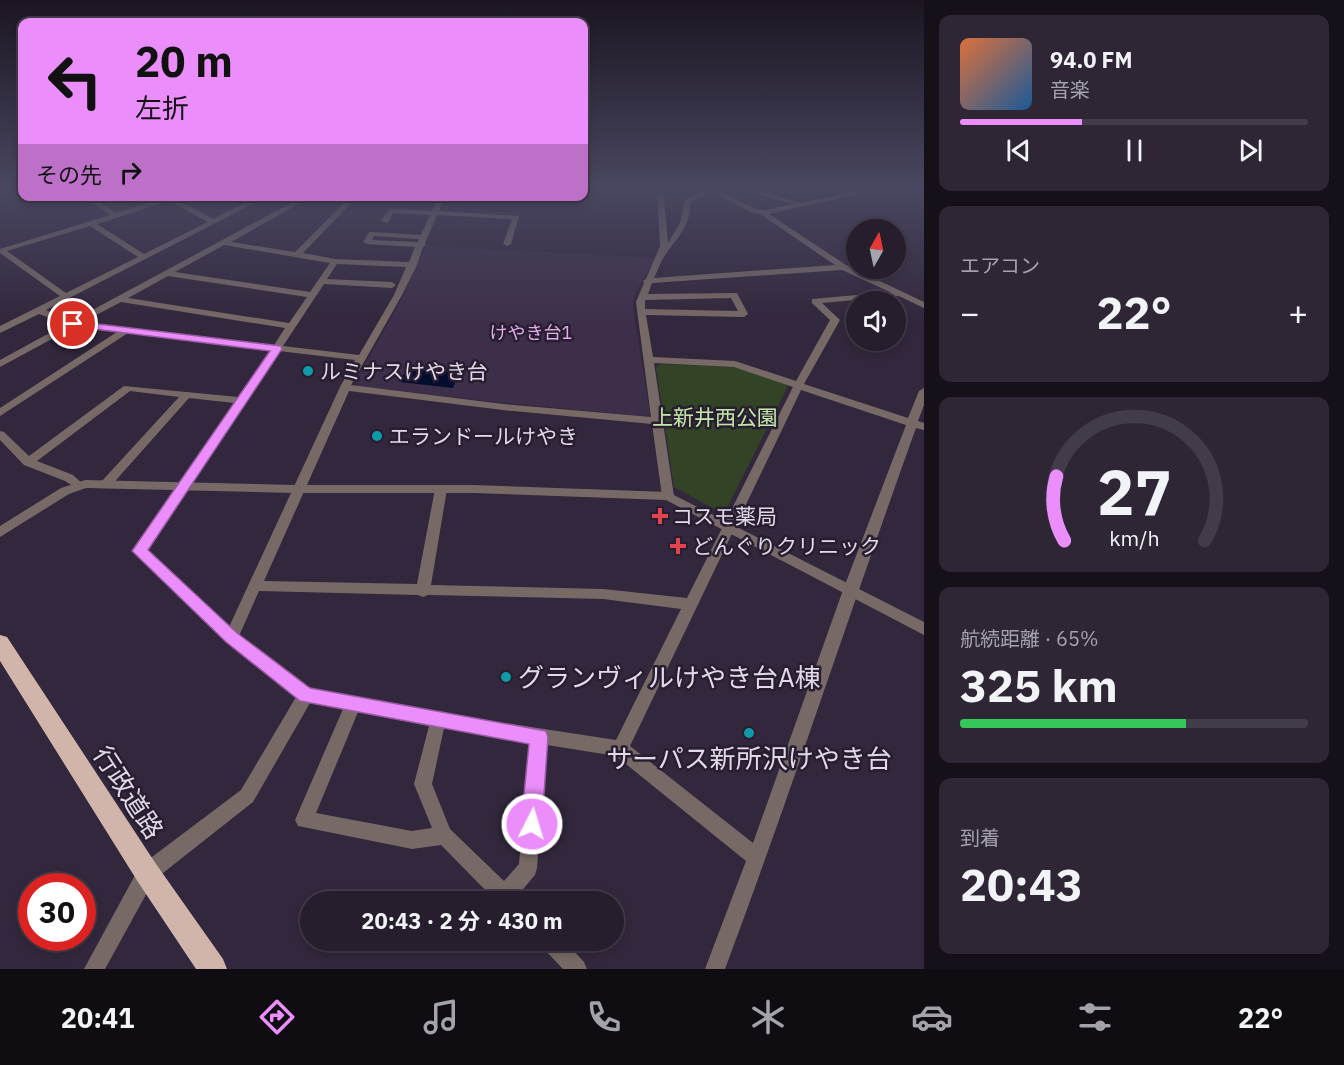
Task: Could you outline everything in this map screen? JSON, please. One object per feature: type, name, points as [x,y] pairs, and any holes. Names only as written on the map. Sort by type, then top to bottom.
[{"type":"highway","name":"行政道路","points":[[0,643],[147,873],[213,969]]},
{"type":"street","points":[[1,251],[64,232]]},
{"type":"street","points":[[105,232],[144,257]]},
{"type":"street","points":[[0,330],[193,232]]},
{"type":"street","points":[[0,364],[242,232]]},
{"type":"street","points":[[297,255],[319,232]]},
{"type":"street","points":[[231,638],[345,387],[398,295],[427,232]]},
{"type":"street","points":[[507,244],[511,232]]},
{"type":"street","points":[[662,256],[663,232]]},
{"type":"street","points":[[668,496],[642,312],[642,297],[647,281],[678,232]]},
{"type":"street","points":[[792,232],[843,267],[892,291]]},
{"type":"street","points":[[372,234],[423,241],[367,242],[372,234]]},
{"type":"street","points":[[223,243],[335,261],[412,265]]},
{"type":"street","points":[[1,251],[66,297]]},
{"type":"street","points":[[335,261],[140,551],[231,638],[306,695],[438,720],[620,749],[757,858]]},
{"type":"street","points":[[647,281],[843,267]]},
{"type":"street","points":[[166,273],[312,295]]},
{"type":"street","points":[[322,281],[392,285]]},
{"type":"street","points":[[642,297],[734,295],[744,314],[642,312]]},
{"type":"street","points":[[906,297],[924,305]]},
{"type":"street","points":[[620,749],[689,604],[799,384],[835,320],[815,301],[846,298]]},
{"type":"street","points":[[120,299],[292,326]]},
{"type":"street","points":[[39,311],[73,324],[360,358]]},
{"type":"street","points":[[0,413],[125,331]]},
{"type":"street","points":[[649,360],[735,364],[924,428]]},
{"type":"street","points":[[345,387],[503,407],[657,421]]},
{"type":"street","points":[[28,462],[128,388],[241,401]]},
{"type":"street","points":[[715,969],[757,858],[910,423],[924,391]]},
{"type":"street","points":[[105,485],[187,394]]},
{"type":"street","points":[[0,434],[28,462],[69,478],[78,485]]},
{"type":"street","points":[[0,532],[78,485],[441,489],[668,496],[924,629]]},
{"type":"street","points":[[423,592],[441,489]]},
{"type":"street","points":[[254,586],[423,592],[603,594],[689,604]]},
{"type":"street","points":[[94,969],[147,873],[247,796],[306,695]]},
{"type":"street","points":[[353,704],[304,820],[412,840],[444,835]]},
{"type":"street","points":[[438,720],[423,784],[444,835],[501,891]]},
{"type":"street","points":[[513,891],[528,868],[539,737]]},
{"type":"street","points":[[560,951],[577,969]]},
{"type":"shaded area","points":[[426,246],[656,258],[634,295],[633,308],[650,414],[644,416],[504,403],[359,386],[355,382],[401,300]]},
{"type":"green space","name":"上新井西公園","points":[[660,364],[737,367],[788,386],[725,512],[718,511],[674,487],[656,367]]},
{"type":"water","points":[[407,367],[459,373],[453,388],[400,382]]},
{"type":"place","name":"ルミナスけやき台","points":[[308,371]]},
{"type":"place","name":"エランドールけやき","points":[[377,436]]},
{"type":"place","name":"コスモ薬局","points":[[660,516]]},
{"type":"place","name":"どんぐりクリニック","points":[[678,546]]},
{"type":"place","name":"グランヴィルけやき台A棟","points":[[506,677]]},
{"type":"place","name":"サーパス新所沢けやき台","points":[[749,733]]},
{"type":"district","name":"けやき台1","points":[[531,332]]},
{"type":"route","points":[[73,324],[277,349],[140,548],[142,555],[231,638],[306,695],[539,737],[532,824]]}]
